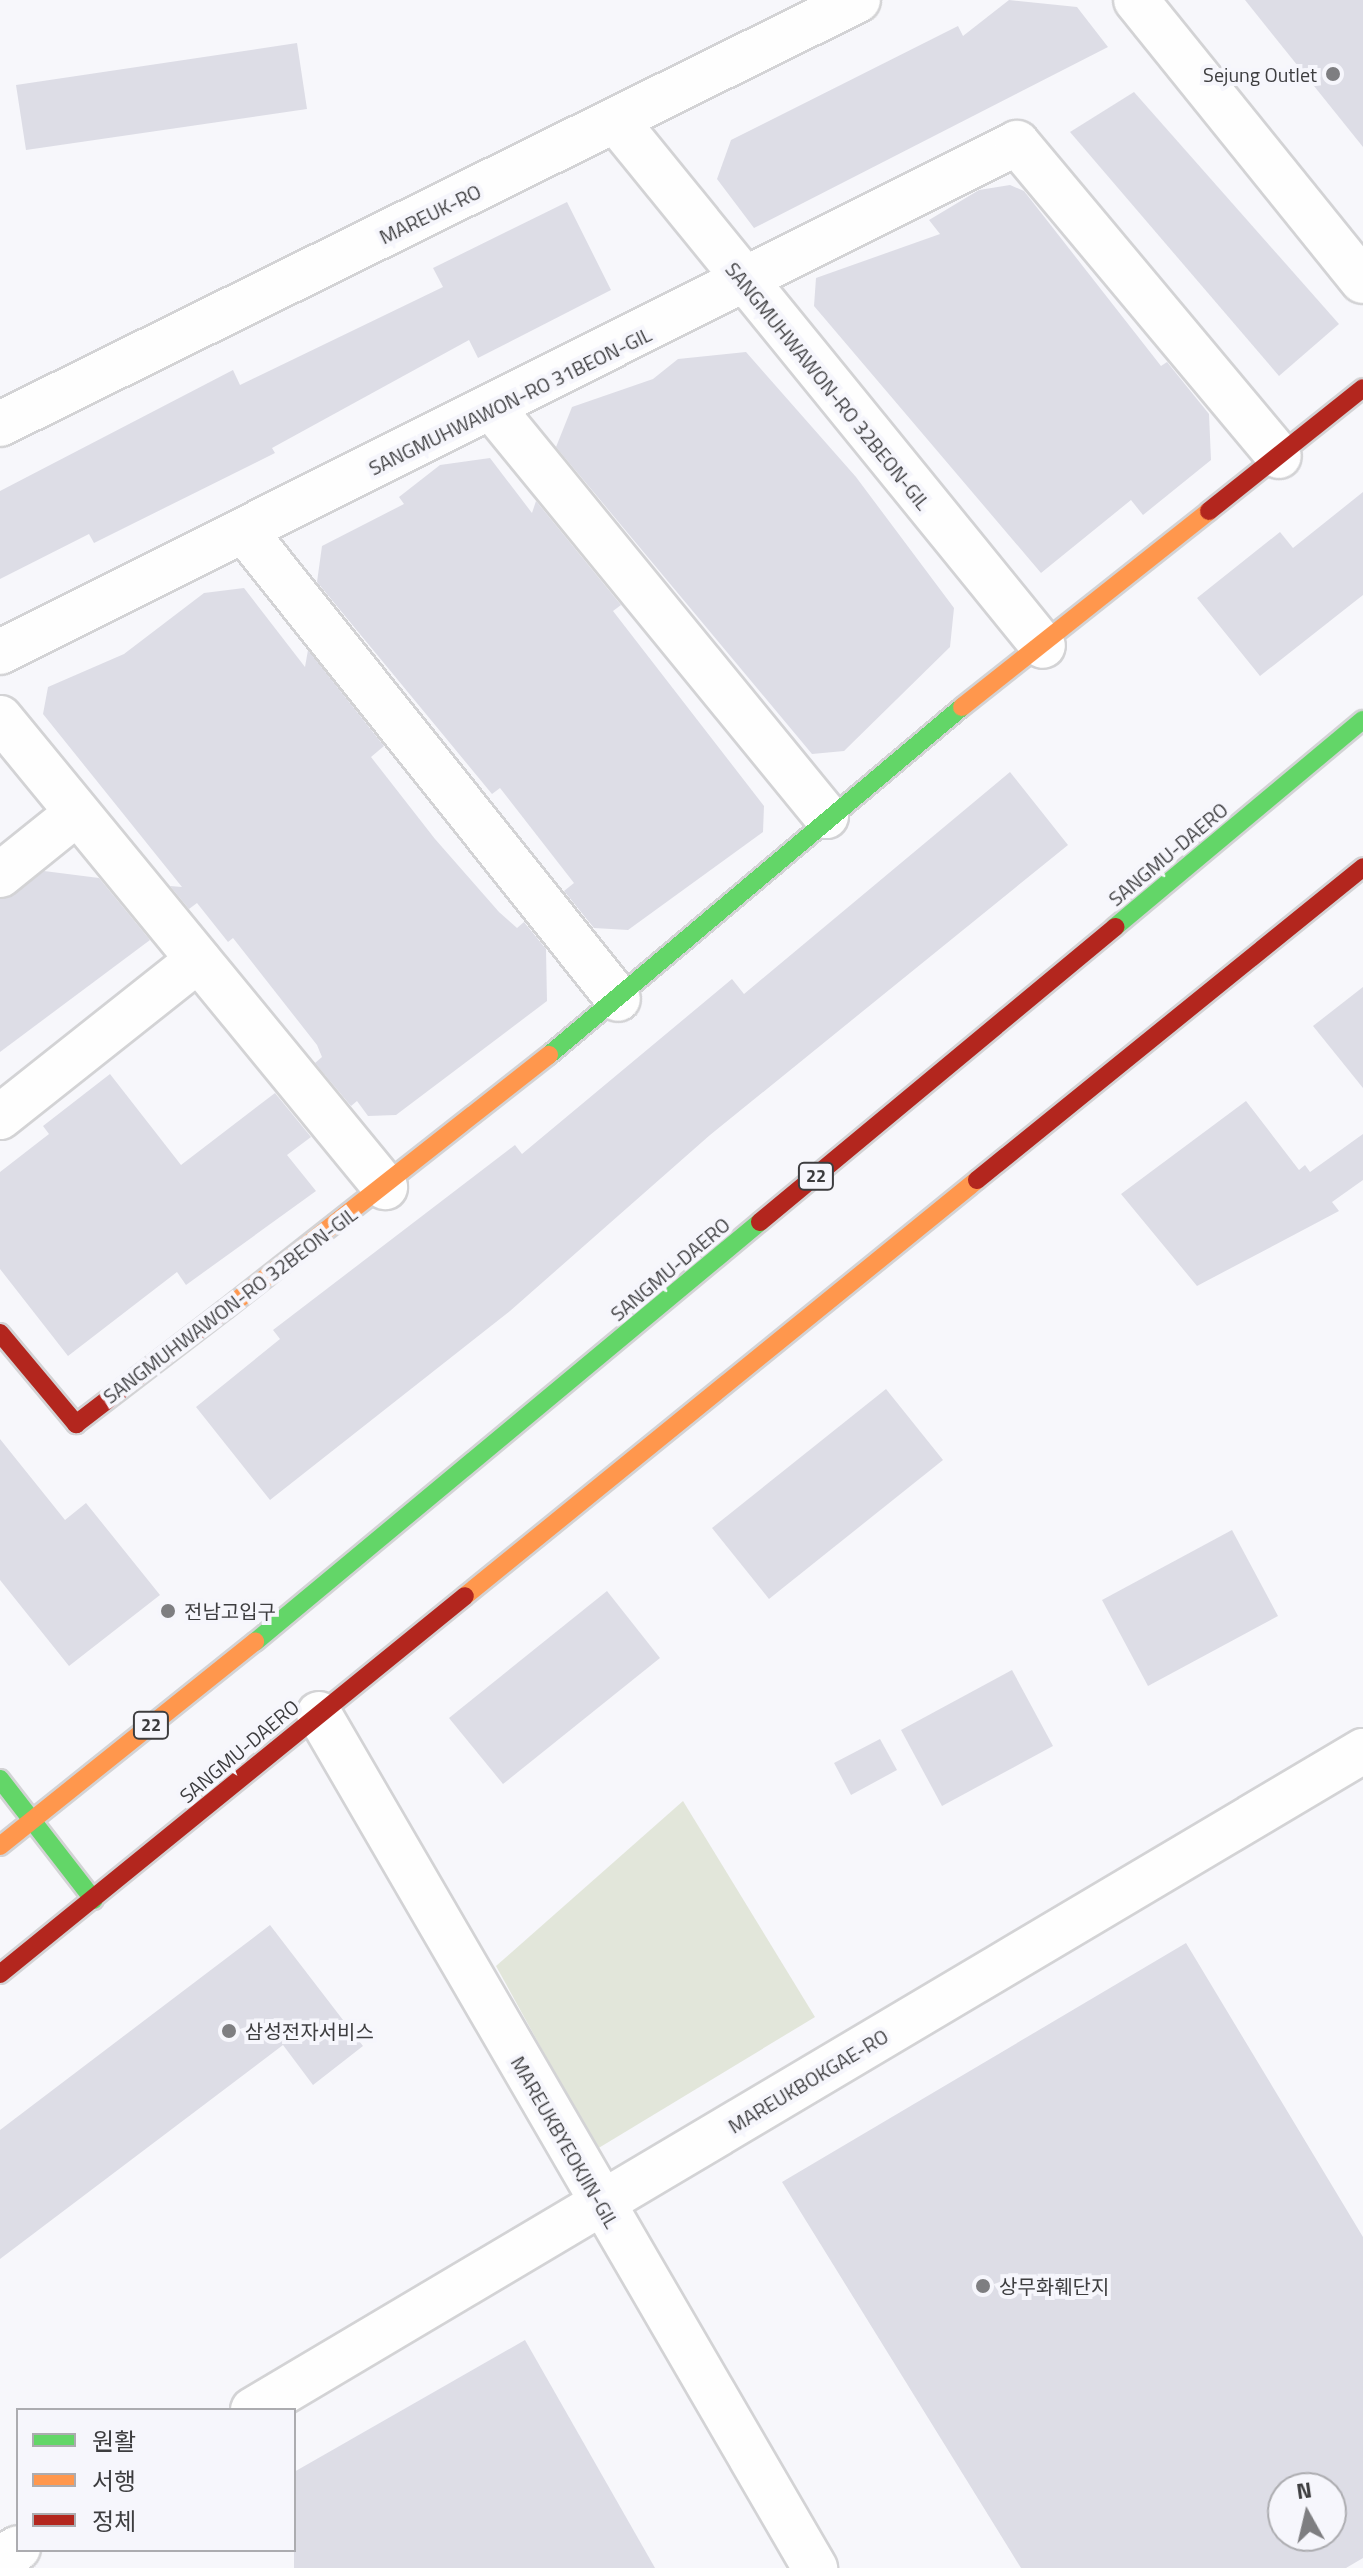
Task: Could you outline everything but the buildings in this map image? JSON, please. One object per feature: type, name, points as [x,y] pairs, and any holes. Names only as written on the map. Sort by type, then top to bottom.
[{"type":"main road","name":"SANGMUHWAWON-RO 32BEON-GIL","points":[[0,1333],[76,1424],[385,1187],[618,999],[826,816],[1363,388]]},
{"type":"main road","name":"SANGMU-DAERO","points":[[0,1846],[1363,720]]},
{"type":"main road","name":"SANGMU-DAERO","points":[[0,1974],[1363,867]]},
{"type":"main road","points":[[0,1779],[94,1900]]},
{"type":"street","name":"MAREUK-RO","points":[[0,424],[617,122],[858,0]]},
{"type":"street","points":[[1136,0],[1363,281]]},
{"type":"street","name":"SANGMUHWAWON-RO 32BEON-GIL","points":[[617,122],[744,284],[1043,646]]},
{"type":"street","name":"SANGMUHWAWON-RO 31BEON-GIL","points":[[0,652],[744,284],[1017,143],[1279,456]]},
{"type":"street","points":[[493,409],[826,816]]},
{"type":"street","points":[[246,533],[618,999]]},
{"type":"street","points":[[0,718],[385,1187]]},
{"type":"street","points":[[0,875],[77,813]]},
{"type":"street","points":[[0,1117],[198,960]]},
{"type":"street","name":"MAREUKBYEOKJIN-GIL","points":[[319,1714],[601,2205],[815,2568]]},
{"type":"street","name":"MAREUKBOKGAE-RO","points":[[256,2408],[1363,1751]]},
{"type":"shaded area","points":[[683,1801],[815,2017],[597,2149],[496,1966]]},
{"type":"traffic: fast","points":[[549,1055],[962,707]]},
{"type":"traffic: fast","points":[[1115,927],[1363,720]]},
{"type":"traffic: fast","points":[[255,1642],[760,1222]]},
{"type":"traffic: fast","points":[[0,1779],[94,1900]]},
{"type":"traffic: slow","points":[[962,707],[1209,511]]},
{"type":"traffic: slow","points":[[226,1309],[549,1055]]},
{"type":"traffic: slow","points":[[465,1596],[977,1180]]},
{"type":"traffic: slow","points":[[0,1846],[255,1642]]},
{"type":"traffic: jam","points":[[1209,511],[1363,388]]},
{"type":"traffic: jam","points":[[977,1180],[1363,867]]},
{"type":"traffic: jam","points":[[760,1222],[1115,927]]},
{"type":"traffic: jam","points":[[0,1333],[76,1424],[226,1309]]},
{"type":"traffic: jam","points":[[0,1974],[465,1596]]},
{"type":"place","name":"Sejung Outlet","points":[[1333,74]]},
{"type":"place","name":"전남고입구","points":[[168,1611]]},
{"type":"place","name":"삼성전자서비스","points":[[229,2031]]},
{"type":"place","name":"상무화훼단지","points":[[983,2286]]}]
